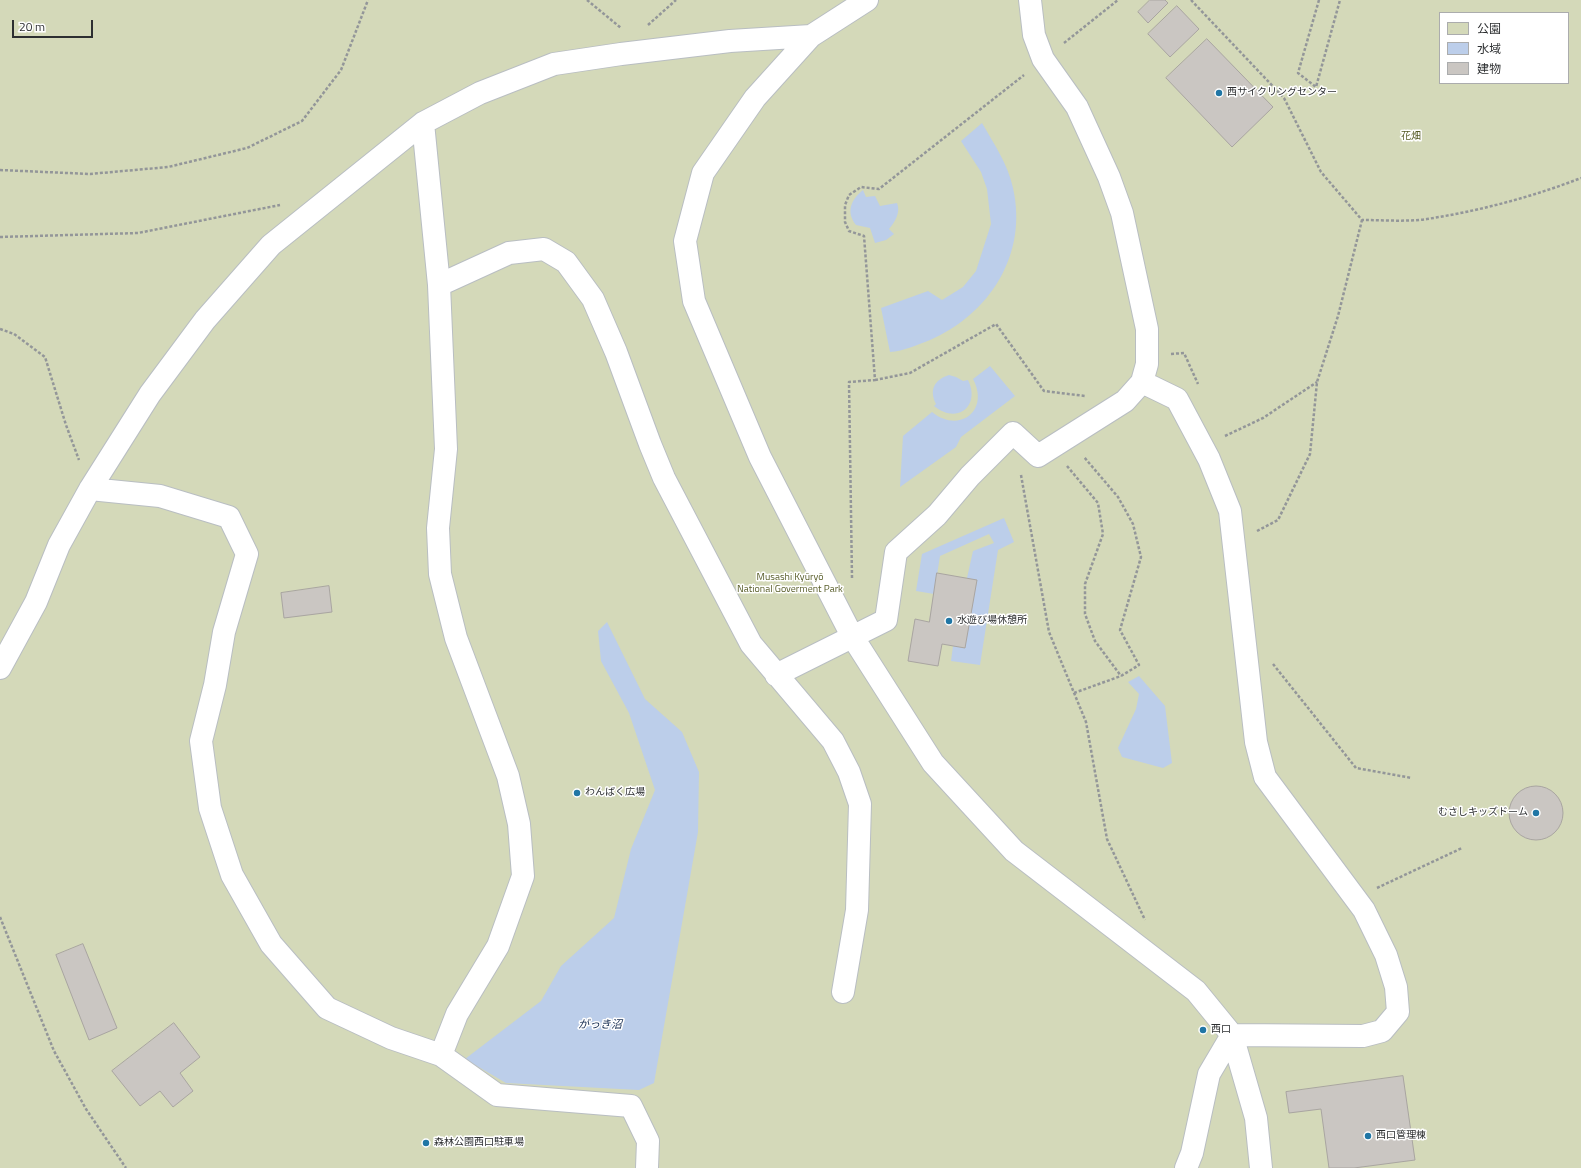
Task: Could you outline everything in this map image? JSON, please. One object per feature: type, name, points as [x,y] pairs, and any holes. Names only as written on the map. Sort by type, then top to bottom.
[{"type":"street","points":[[867,0],[811,36],[755,98],[703,173],[685,241],[694,301],[760,457],[852,636],[934,763],[1014,851],[1196,991],[1232,1035],[1256,1118],[1261,1168]]},
{"type":"street","points":[[776,675],[886,620],[896,552],[938,515],[970,476],[1013,433],[1052,447],[1126,401],[1142,382],[1147,364],[1147,329],[1122,213],[1109,177],[1077,107],[1043,59],[1034,35],[1030,0]]},
{"type":"street","points":[[0,668],[36,602],[59,545],[90,489],[150,394],[204,320],[271,245],[423,123],[480,93],[554,64],[640,45],[811,36]]},
{"type":"street","points":[[423,123],[439,285],[446,449],[438,528],[440,574],[456,638],[508,776],[519,824],[523,876],[498,946],[457,1014],[441,1055]]},
{"type":"street","points":[[439,285],[509,253],[544,249],[566,262],[593,298],[616,352],[664,478],[751,644],[832,741],[849,772],[860,804],[857,910],[843,992]]},
{"type":"street","points":[[1142,382],[1177,399],[1203,446],[1230,511],[1256,742],[1265,777],[1364,910],[1386,955],[1396,987],[1398,1012],[1382,1031],[1363,1036],[1232,1035]]},
{"type":"street","points":[[90,489],[160,496],[229,517],[248,554],[224,632],[215,685],[201,741],[210,808],[232,875],[272,944],[327,1008],[391,1038],[441,1055],[497,1095],[631,1106],[648,1141],[647,1168]]},
{"type":"street","points":[[1186,1168],[1192,1152],[1209,1074],[1232,1035]]},
{"type":"path","points":[[0,170],[90,174],[153,169],[168,167],[247,148],[302,121],[341,70],[368,0]]},
{"type":"path","points":[[587,0],[640,45],[676,0]]},
{"type":"path","points":[[875,380],[864,236],[849,231],[846,222],[845,205],[849,195],[861,187],[879,189],[1118,0]]},
{"type":"path","points":[[1191,0],[1284,98],[1321,172],[1362,220]]},
{"type":"path","points":[[1319,0],[1298,73],[1316,87],[1340,0]]},
{"type":"path","points":[[1362,220],[1425,219],[1490,206],[1545,192],[1581,178]]},
{"type":"path","points":[[0,237],[138,233],[287,204]]},
{"type":"path","points":[[1234,542],[1278,520],[1310,454],[1317,382],[1338,316],[1362,220]]},
{"type":"path","points":[[852,580],[849,382],[875,380],[910,373],[996,324],[1044,391],[1089,396]]},
{"type":"path","points":[[0,329],[14,334],[45,357],[66,425],[90,489]]},
{"type":"path","points":[[1203,446],[1263,418],[1317,382]]},
{"type":"path","points":[[1052,447],[1098,504],[1103,534],[1085,584],[1085,614],[1095,641],[1121,676]]},
{"type":"path","points":[[1052,447],[1118,497],[1133,524],[1141,556],[1120,630],[1138,665],[1121,676],[1074,694]]},
{"type":"path","points":[[1052,447],[1019,468],[1049,632],[1086,722],[1107,839],[1148,925]]},
{"type":"path","points":[[1272,663],[1356,768],[1412,778]]},
{"type":"path","points":[[1355,898],[1462,848]]},
{"type":"path","points":[[0,918],[54,1051],[86,1110],[126,1168]]},
{"type":"green space","name":"Musashi Kyūryō National Goverment Park","points":[[0,0],[1581,0],[1581,1168],[0,1168]]},
{"type":"water","points":[[982,123],[1004,162],[1013,188],[1016,212],[1015,236],[1009,258],[1000,279],[987,298],[970,315],[951,329],[930,340],[905,349],[890,352],[881,308],[928,291],[942,300],[963,287],[976,271],[991,224],[987,189],[981,172],[961,141]]},
{"type":"water","points":[[863,190],[866,197],[875,196],[880,206],[897,203],[898,213],[889,229],[894,234],[886,240],[875,243],[870,228],[856,225],[853,220],[850,210],[851,206],[856,197]]},
{"type":"water","points":[[990,366],[1015,396],[961,437],[956,447],[900,487],[903,436],[932,412],[942,418],[952,421],[961,420],[969,416],[975,409],[978,401],[977,391],[973,379]]},
{"type":"water","points":[[949,375],[963,381],[968,380],[971,389],[969,405],[958,413],[951,414],[934,406],[936,404],[933,394],[936,383]]},
{"type":"water","points":[[1004,518],[1014,542],[998,550],[980,665],[951,661],[953,646],[964,648],[967,578],[973,551],[994,543],[989,534],[940,556],[934,594],[916,591],[922,554]]},
{"type":"water","name":"がっき沼","points":[[607,622],[645,699],[682,732],[699,772],[698,832],[654,1083],[639,1090],[506,1083],[465,1059],[541,1001],[561,966],[614,918],[631,849],[655,790],[629,713],[601,661],[598,631]]},
{"type":"water","points":[[1139,676],[1165,706],[1172,763],[1163,768],[1122,757],[1118,748],[1136,709],[1139,694],[1128,682]]},
{"type":"building","points":[[1150,0],[1165,0],[1168,3],[1148,23],[1138,12]]},
{"type":"building","points":[[1177,6],[1199,29],[1170,57],[1148,34]]},
{"type":"building","name":"西サイクリングセンター","points":[[1207,39],[1273,107],[1232,147],[1166,78]]},
{"type":"building","name":"水遊び場休憩所","points":[[937,573],[977,580],[965,648],[942,644],[938,666],[908,661],[915,619],[929,622]]},
{"type":"building","points":[[329,586],[332,612],[284,618],[281,593]]},
{"type":"building","name":"むさしキッズドーム","points":[[1536,786],[1546,788],[1555,794],[1561,803],[1563,813],[1561,823],[1555,832],[1546,838],[1536,840],[1526,838],[1517,832],[1511,823],[1509,813],[1511,803],[1517,794],[1526,788]]},
{"type":"building","points":[[83,944],[117,1028],[89,1040],[56,955]]},
{"type":"building","points":[[174,1023],[200,1057],[180,1073],[193,1091],[173,1107],[160,1091],[140,1106],[112,1071]]},
{"type":"building","name":"西口管理棟","points":[[1403,1076],[1415,1160],[1354,1168],[1329,1168],[1321,1109],[1289,1113],[1286,1092]]},
{"type":"place","name":"西サイクリングセンター","points":[[1219,93]]},
{"type":"place","name":"水遊び場休憩所","points":[[949,621]]},
{"type":"place","name":"わんぱく広場","points":[[577,793]]},
{"type":"place","name":"むさしキッズドーム","points":[[1536,813]]},
{"type":"place","name":"西口","points":[[1203,1030]]},
{"type":"place","name":"西口管理棟","points":[[1368,1136]]},
{"type":"place","name":"森林公園西口駐車場","points":[[426,1143]]},
{"type":"park label","name":"花畑","points":[[1411,137]]}]
